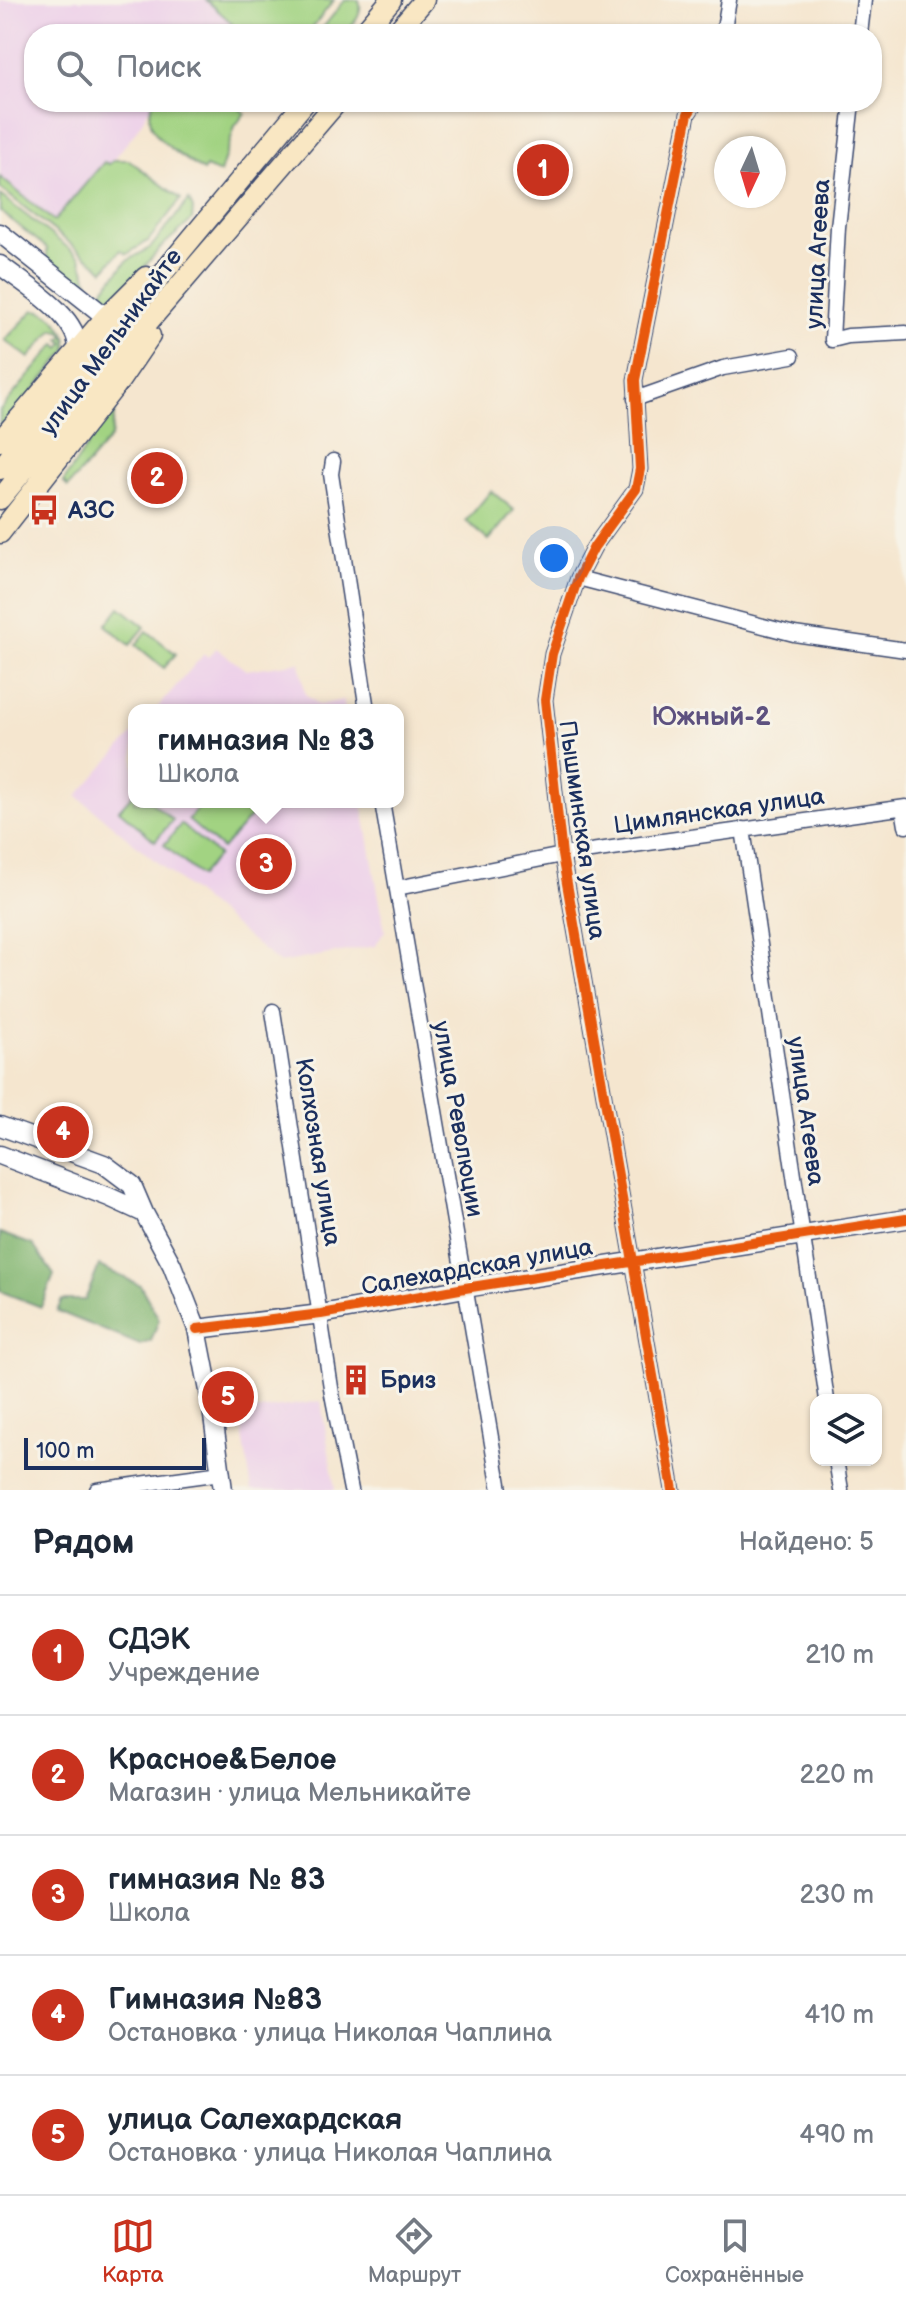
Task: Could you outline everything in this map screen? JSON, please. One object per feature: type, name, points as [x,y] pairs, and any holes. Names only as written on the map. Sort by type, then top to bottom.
[{"type":"main road","points":[[371,24],[391,0]]},
{"type":"main road","points":[[404,24],[424,0]]},
{"type":"main road","name":"улица Мельникайте","points":[[0,469],[297,112]]},
{"type":"main road","name":"улица Мельникайте","points":[[0,499],[329,112]]},
{"type":"main road","name":"улица Мельникайте","points":[[0,441],[106,317],[212,213]]},
{"type":"main road","name":"улица Мельникайте","points":[[0,533],[120,380],[206,258]]},
{"type":"street","points":[[725,24],[729,0]]},
{"type":"street","points":[[861,24],[864,0]]},
{"type":"street","name":"Пышминская улица","points":[[673,1490],[562,855],[545,700],[552,654],[578,578],[594,547],[636,489],[640,469],[635,380],[689,112]]},
{"type":"street","name":"улица Агеева","points":[[851,112],[838,227],[832,340],[906,333]]},
{"type":"street","points":[[0,233],[106,317]]},
{"type":"street","points":[[0,265],[70,322],[77,337],[78,349]]},
{"type":"street","name":"улица Агеева","points":[[635,399],[723,368],[792,356]]},
{"type":"street","points":[[333,461],[331,474],[366,704]]},
{"type":"street","points":[[578,578],[794,634],[906,650]]},
{"type":"street","name":"улица Революции","points":[[383,808],[500,1490]]},
{"type":"street","points":[[905,808],[906,826]]},
{"type":"street","name":"Цимлянская улица","points":[[397,888],[562,855],[905,808]]},
{"type":"street","name":"улица Агеева","points":[[743,829],[826,1394]]},
{"type":"street","name":"Колхозная улица","points":[[273,1011],[332,1394],[351,1490]]},
{"type":"street","points":[[0,1126],[114,1170],[132,1185],[172,1265],[197,1329],[222,1482],[97,1490]]},
{"type":"street","points":[[0,1155],[144,1213]]},
{"type":"street","name":"Салехардская улица","points":[[197,1329],[321,1314],[465,1288],[906,1219]]},
{"type":"street","points":[[837,1466],[841,1490]]},
{"type":"shaded area","points":[[0,0],[227,0],[231,24],[24,24],[24,112],[147,112],[137,130],[57,231],[0,186]]},
{"type":"shaded area","points":[[216,648],[246,670],[300,662],[305,694],[318,704],[160,704],[204,654],[208,657]]},
{"type":"shaded area","points":[[128,740],[128,808],[363,808],[385,931],[375,946],[279,963],[77,796]]},
{"type":"shaded area","points":[[321,1401],[335,1490],[252,1490],[239,1413]]},
{"type":"green space","points":[[206,0],[334,0],[315,24],[232,23]]},
{"type":"green space","points":[[345,0],[359,0],[359,15],[353,24],[326,24]]},
{"type":"green space","points":[[245,113],[235,126],[220,173],[206,167],[203,171],[173,150],[156,134],[150,114]]},
{"type":"green space","points":[[114,160],[129,160],[181,199],[148,241],[127,254],[121,250],[104,270],[0,188],[0,177],[54,221],[104,162],[109,164]]},
{"type":"green space","points":[[0,195],[80,257],[90,287],[102,298],[105,294],[102,291],[127,261],[151,247],[189,200],[193,209],[192,220],[161,247],[120,296],[110,303],[104,303],[47,261],[47,248],[0,211]]},
{"type":"green space","points":[[34,310],[47,314],[63,329],[67,350],[0,432],[0,410],[56,344],[60,348],[64,343],[60,339],[64,336],[60,331],[53,330],[29,358],[5,340]]},
{"type":"green space","points":[[116,403],[111,437],[68,487],[63,482]]},
{"type":"green space","points":[[491,491],[514,510],[489,540],[466,521]]},
{"type":"green space","points":[[120,607],[145,627],[130,645],[106,625]]},
{"type":"green space","points":[[147,631],[176,654],[164,668],[136,645]]},
{"type":"green space","points":[[128,800],[128,808],[158,808],[173,820],[155,841],[119,810]]},
{"type":"green space","points":[[198,808],[258,808],[222,849],[188,820]]},
{"type":"green space","points":[[181,824],[218,855],[200,876],[164,845]]},
{"type":"green space","points":[[0,1233],[33,1245],[54,1275],[41,1307],[0,1291]]},
{"type":"green space","points":[[99,1266],[140,1285],[159,1319],[151,1341],[140,1345],[57,1311],[62,1300],[85,1300]]},
{"type":"cycle path","points":[[673,1490],[562,855],[545,700],[552,654],[578,578],[594,547],[636,489],[640,469],[635,380],[689,112]]},
{"type":"cycle path","points":[[197,1329],[321,1314],[465,1288],[906,1219]]},
{"type":"place","name":"СДЭК","points":[[543,170]]},
{"type":"place","name":"Красное&Белое","points":[[157,478]]},
{"type":"place","name":"АЗС","points":[[44,510]]},
{"type":"place","name":"гимназия № 83","points":[[266,864]]},
{"type":"place","name":"Гимназия №83","points":[[63,1132]]},
{"type":"place","name":"Бриз","points":[[356,1380]]},
{"type":"place","name":"улица Салехардская","points":[[228,1397]]},
{"type":"district","name":"Южный-2","points":[[711,717]]}]
